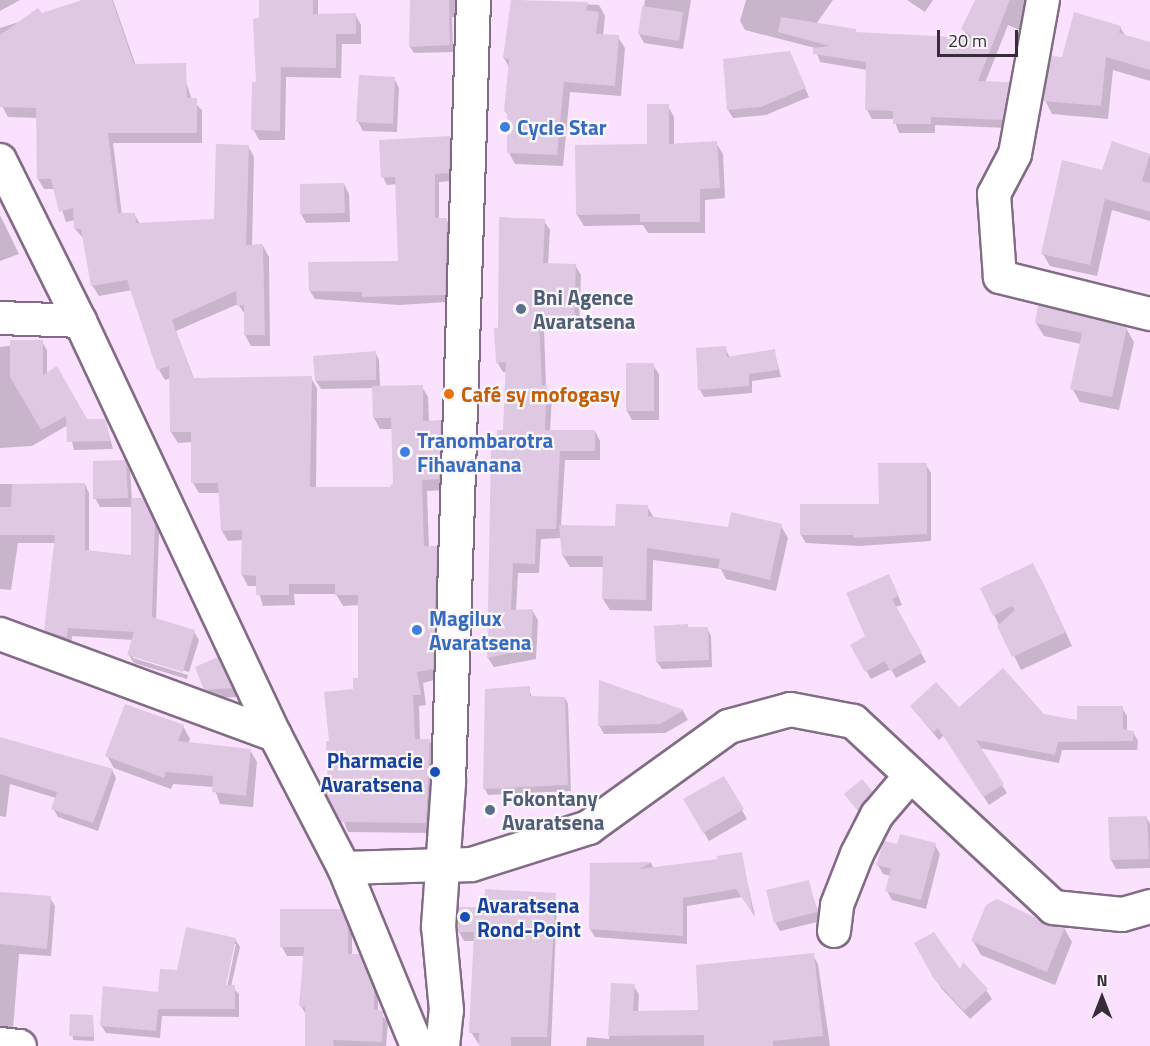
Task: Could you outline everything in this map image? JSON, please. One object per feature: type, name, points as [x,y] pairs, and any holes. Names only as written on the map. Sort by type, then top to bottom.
[{"type":"street","points":[[441,1046],[446,1010],[438,926],[444,865],[473,0]]},
{"type":"street","points":[[1043,0],[1014,154],[994,194],[1000,277],[1150,314]]},
{"type":"street","points":[[0,160],[80,321],[275,735],[344,868],[417,1046]]},
{"type":"street","points":[[0,318],[80,321]]},
{"type":"street","points":[[0,634],[275,735]]},
{"type":"street","points":[[344,868],[471,864],[588,827],[728,726],[790,708],[853,721],[1053,908],[1122,914],[1150,906]]},
{"type":"street","points":[[834,931],[837,905],[857,854],[877,815],[911,775]]},
{"type":"street","points":[[0,1044],[20,1046]]},
{"type":"building","points":[[82,0],[112,0],[134,64],[186,63],[187,98],[197,98],[197,133],[108,133],[118,213],[135,213],[136,223],[214,219],[216,144],[249,145],[246,245],[263,244],[265,335],[244,335],[244,305],[237,306],[236,291],[172,320],[193,378],[312,376],[310,487],[390,487],[393,483],[391,418],[373,418],[372,386],[423,385],[423,421],[441,420],[439,479],[422,480],[424,546],[437,546],[433,669],[417,672],[421,695],[413,695],[415,739],[430,739],[426,823],[340,822],[323,789],[328,786],[326,741],[329,741],[324,692],[353,689],[353,678],[358,678],[358,595],[335,595],[335,584],[289,584],[289,595],[256,595],[256,576],[241,575],[242,530],[221,531],[218,483],[191,483],[191,432],[170,432],[169,366],[157,370],[127,280],[91,286],[81,229],[74,229],[73,208],[59,212],[51,179],[37,179],[36,108],[0,107],[0,35],[38,8],[42,13]]},
{"type":"building","points":[[259,0],[313,0],[313,14],[356,13],[356,34],[336,34],[336,68],[281,67],[280,131],[251,130],[252,82],[256,82],[253,19],[259,18]]},
{"type":"building","points":[[410,0],[449,0],[450,45],[409,47]]},
{"type":"building","points":[[511,0],[588,2],[586,10],[599,12],[596,34],[619,35],[615,86],[564,82],[557,155],[507,153],[507,112],[504,111],[509,59],[503,58]]},
{"type":"building","points":[[975,0],[1010,0],[978,81],[1010,82],[1003,120],[931,117],[931,124],[893,124],[893,111],[865,110],[866,62],[813,54],[813,48],[830,46],[778,32],[781,17],[856,29],[856,32],[975,38],[961,29]]},
{"type":"building","points":[[642,6],[683,12],[679,41],[638,34]]},
{"type":"building","points":[[1074,12],[1121,26],[1119,33],[1150,42],[1150,70],[1106,57],[1101,106],[1043,101],[1051,56],[1062,57]]},
{"type":"building","points":[[790,51],[806,88],[761,107],[727,110],[723,59]]},
{"type":"building","points":[[359,75],[395,77],[393,124],[356,122]]},
{"type":"building","points":[[647,104],[669,104],[669,144],[717,141],[720,188],[700,189],[700,222],[640,222],[640,214],[576,215],[575,145],[647,144]]},
{"type":"building","points":[[450,136],[449,173],[435,174],[435,218],[447,218],[445,295],[362,297],[362,292],[309,291],[308,262],[398,261],[395,177],[381,178],[379,140]]},
{"type":"building","points":[[1112,141],[1150,154],[1142,181],[1150,183],[1150,212],[1105,199],[1090,265],[1041,254],[1062,160],[1102,170]]},
{"type":"building","points":[[344,183],[345,213],[300,214],[300,184]]},
{"type":"building","points":[[499,217],[545,219],[543,263],[576,264],[574,320],[539,319],[542,385],[547,385],[545,430],[595,430],[595,451],[560,451],[556,529],[536,529],[535,564],[513,563],[511,610],[533,609],[531,649],[487,658],[491,450],[497,450],[497,430],[503,430],[506,362],[496,363],[494,328],[498,328]]},
{"type":"building","points":[[1038,305],[1127,327],[1112,397],[1070,389],[1082,333],[1035,323]]},
{"type":"building","points":[[10,340],[43,340],[43,375],[57,366],[87,419],[106,419],[110,441],[67,442],[66,416],[41,430],[10,377]]},
{"type":"building","points":[[726,346],[727,357],[775,349],[778,370],[749,374],[749,386],[698,390],[696,348]]},
{"type":"building","points":[[376,351],[376,380],[315,381],[313,356]]},
{"type":"building","points":[[626,363],[654,363],[654,411],[626,411]]},
{"type":"building","points":[[126,460],[128,498],[93,499],[93,461]]},
{"type":"building","points":[[878,463],[927,463],[927,534],[854,538],[853,535],[800,535],[800,504],[879,504]]},
{"type":"building","points":[[85,483],[85,550],[131,555],[131,498],[144,498],[155,523],[152,617],[195,630],[183,672],[127,655],[134,632],[68,628],[67,637],[44,631],[55,535],[0,535],[0,507],[11,507],[12,484]]},
{"type":"building","points":[[616,504],[648,505],[648,516],[728,527],[731,512],[782,524],[770,580],[718,568],[720,559],[647,548],[646,600],[602,599],[603,556],[562,556],[559,525],[615,526]]},
{"type":"building","points":[[1033,563],[1066,632],[1012,657],[997,626],[1015,610],[1012,606],[993,616],[980,588]]},
{"type":"building","points":[[889,574],[898,596],[892,599],[922,653],[890,671],[885,661],[865,672],[850,645],[865,636],[846,593]]},
{"type":"building","points":[[688,624],[688,627],[708,627],[709,660],[656,662],[654,626]]},
{"type":"building","points":[[218,657],[233,688],[204,690],[195,667]]},
{"type":"building","points":[[1003,668],[1044,714],[1077,720],[1077,706],[1123,706],[1123,729],[1134,731],[1133,741],[1058,742],[1055,755],[976,740],[1004,784],[983,797],[938,728],[933,732],[910,706],[936,682],[959,707]]},
{"type":"building","points":[[599,680],[684,710],[660,724],[598,726]]},
{"type":"building","points":[[530,686],[530,696],[565,697],[568,785],[483,789],[485,689]]},
{"type":"building","points":[[125,704],[184,725],[178,741],[251,749],[246,796],[212,792],[213,776],[166,772],[164,778],[105,756]]},
{"type":"building","points":[[0,737],[113,769],[93,823],[51,809],[57,792],[0,774]]},
{"type":"building","points":[[724,776],[744,809],[703,833],[683,799]]},
{"type":"building","points":[[862,779],[873,792],[857,810],[844,794]]},
{"type":"building","points":[[1147,816],[1149,859],[1110,860],[1108,817]]},
{"type":"building","points":[[900,834],[936,843],[921,900],[885,891],[891,869],[876,865],[884,841],[897,844]]},
{"type":"building","points":[[742,852],[753,914],[736,889],[683,898],[683,936],[589,929],[590,863],[652,862],[639,869],[718,859],[716,856]]},
{"type":"building","points":[[809,880],[817,912],[774,923],[766,890]]},
{"type":"building","points":[[485,889],[556,893],[547,1037],[511,1037],[511,1046],[479,1046],[479,1033],[469,1033],[474,932],[457,932],[458,907],[484,907]]},
{"type":"building","points":[[0,892],[51,896],[47,949],[0,944]]},
{"type":"building","points":[[997,899],[1050,925],[1065,927],[1047,972],[971,941],[986,905]]},
{"type":"building","points":[[280,909],[341,909],[348,925],[348,954],[360,954],[374,987],[374,1009],[383,1011],[382,1042],[333,1040],[334,1046],[305,1046],[305,1007],[299,1006],[304,947],[280,947]]},
{"type":"building","points":[[186,927],[236,938],[226,985],[235,985],[235,1009],[158,1009],[156,1031],[100,1026],[103,986],[158,992],[160,969],[177,970]]},
{"type":"building","points":[[934,932],[960,969],[963,962],[988,989],[964,1011],[934,979],[914,943]]},
{"type":"building","points":[[814,953],[823,1036],[773,1041],[773,1046],[704,1046],[704,1035],[608,1036],[611,983],[635,984],[633,1011],[698,1010],[696,965]]},
{"type":"building","points":[[70,1014],[93,1015],[93,1037],[69,1036]]},
{"type":"place","name":"Cycle Star","points":[[505,127]]},
{"type":"place","name":"Bni Agence Avaratsena","points":[[521,309]]},
{"type":"place","name":"Café sy mofogasy","points":[[449,394]]},
{"type":"place","name":"Tranombarotra Fihavanana","points":[[405,452]]},
{"type":"place","name":"Magilux Avaratsena","points":[[417,630]]},
{"type":"place","name":"Pharmacie Avaratsena","points":[[435,772]]},
{"type":"place","name":"Fokontany Avaratsena","points":[[490,810]]},
{"type":"place","name":"Avaratsena Rond-Point","points":[[465,917]]}]
